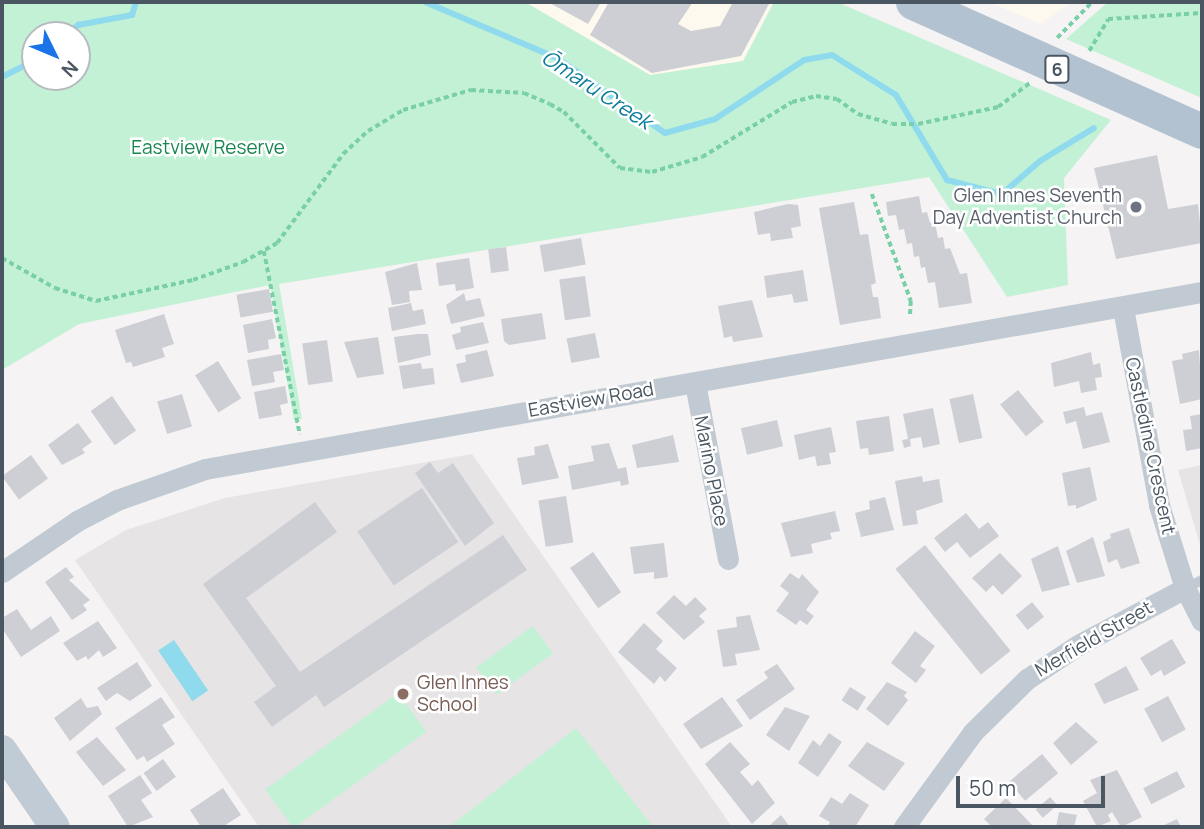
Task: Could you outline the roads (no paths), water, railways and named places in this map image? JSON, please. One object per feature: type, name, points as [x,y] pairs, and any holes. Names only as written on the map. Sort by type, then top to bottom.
[{"type":"main road","name":"6","points":[[913,2],[1041,73],[1202,131]]},
{"type":"main road","points":[[2,750],[55,827]]},
{"type":"street","name":"Eastview Road","points":[[2,572],[107,505],[205,469],[1202,292]]},
{"type":"street","name":"Castledine Crescent","points":[[1123,307],[1159,505],[1194,584],[1202,621]]},
{"type":"street","name":"Marino Place","points":[[695,383],[728,559]]},
{"type":"street","name":"Merfield Street","points":[[912,824],[973,732],[1027,679],[1078,645],[1194,584]]},
{"type":"water","points":[[174,640],[208,691],[192,701],[158,651]]},
{"type":"waterway","name":"Ōmaru Creek","points":[[91,23],[132,15],[136,2]]},
{"type":"waterway","name":"Ōmaru Creek","points":[[425,2],[557,58],[665,133],[715,119],[804,60],[832,55],[896,95],[947,180],[1002,194],[1040,161],[1094,128]]},
{"type":"waterway","name":"Ōmaru Creek","points":[[2,77],[21,67]]},
{"type":"place","name":"Glen Innes Seventh Day Adventist Church","points":[[1136,207]]},
{"type":"place","name":"Glen Innes School","points":[[403,694]]},
{"type":"park label","name":"Eastview Reserve","points":[[208,148]]}]
